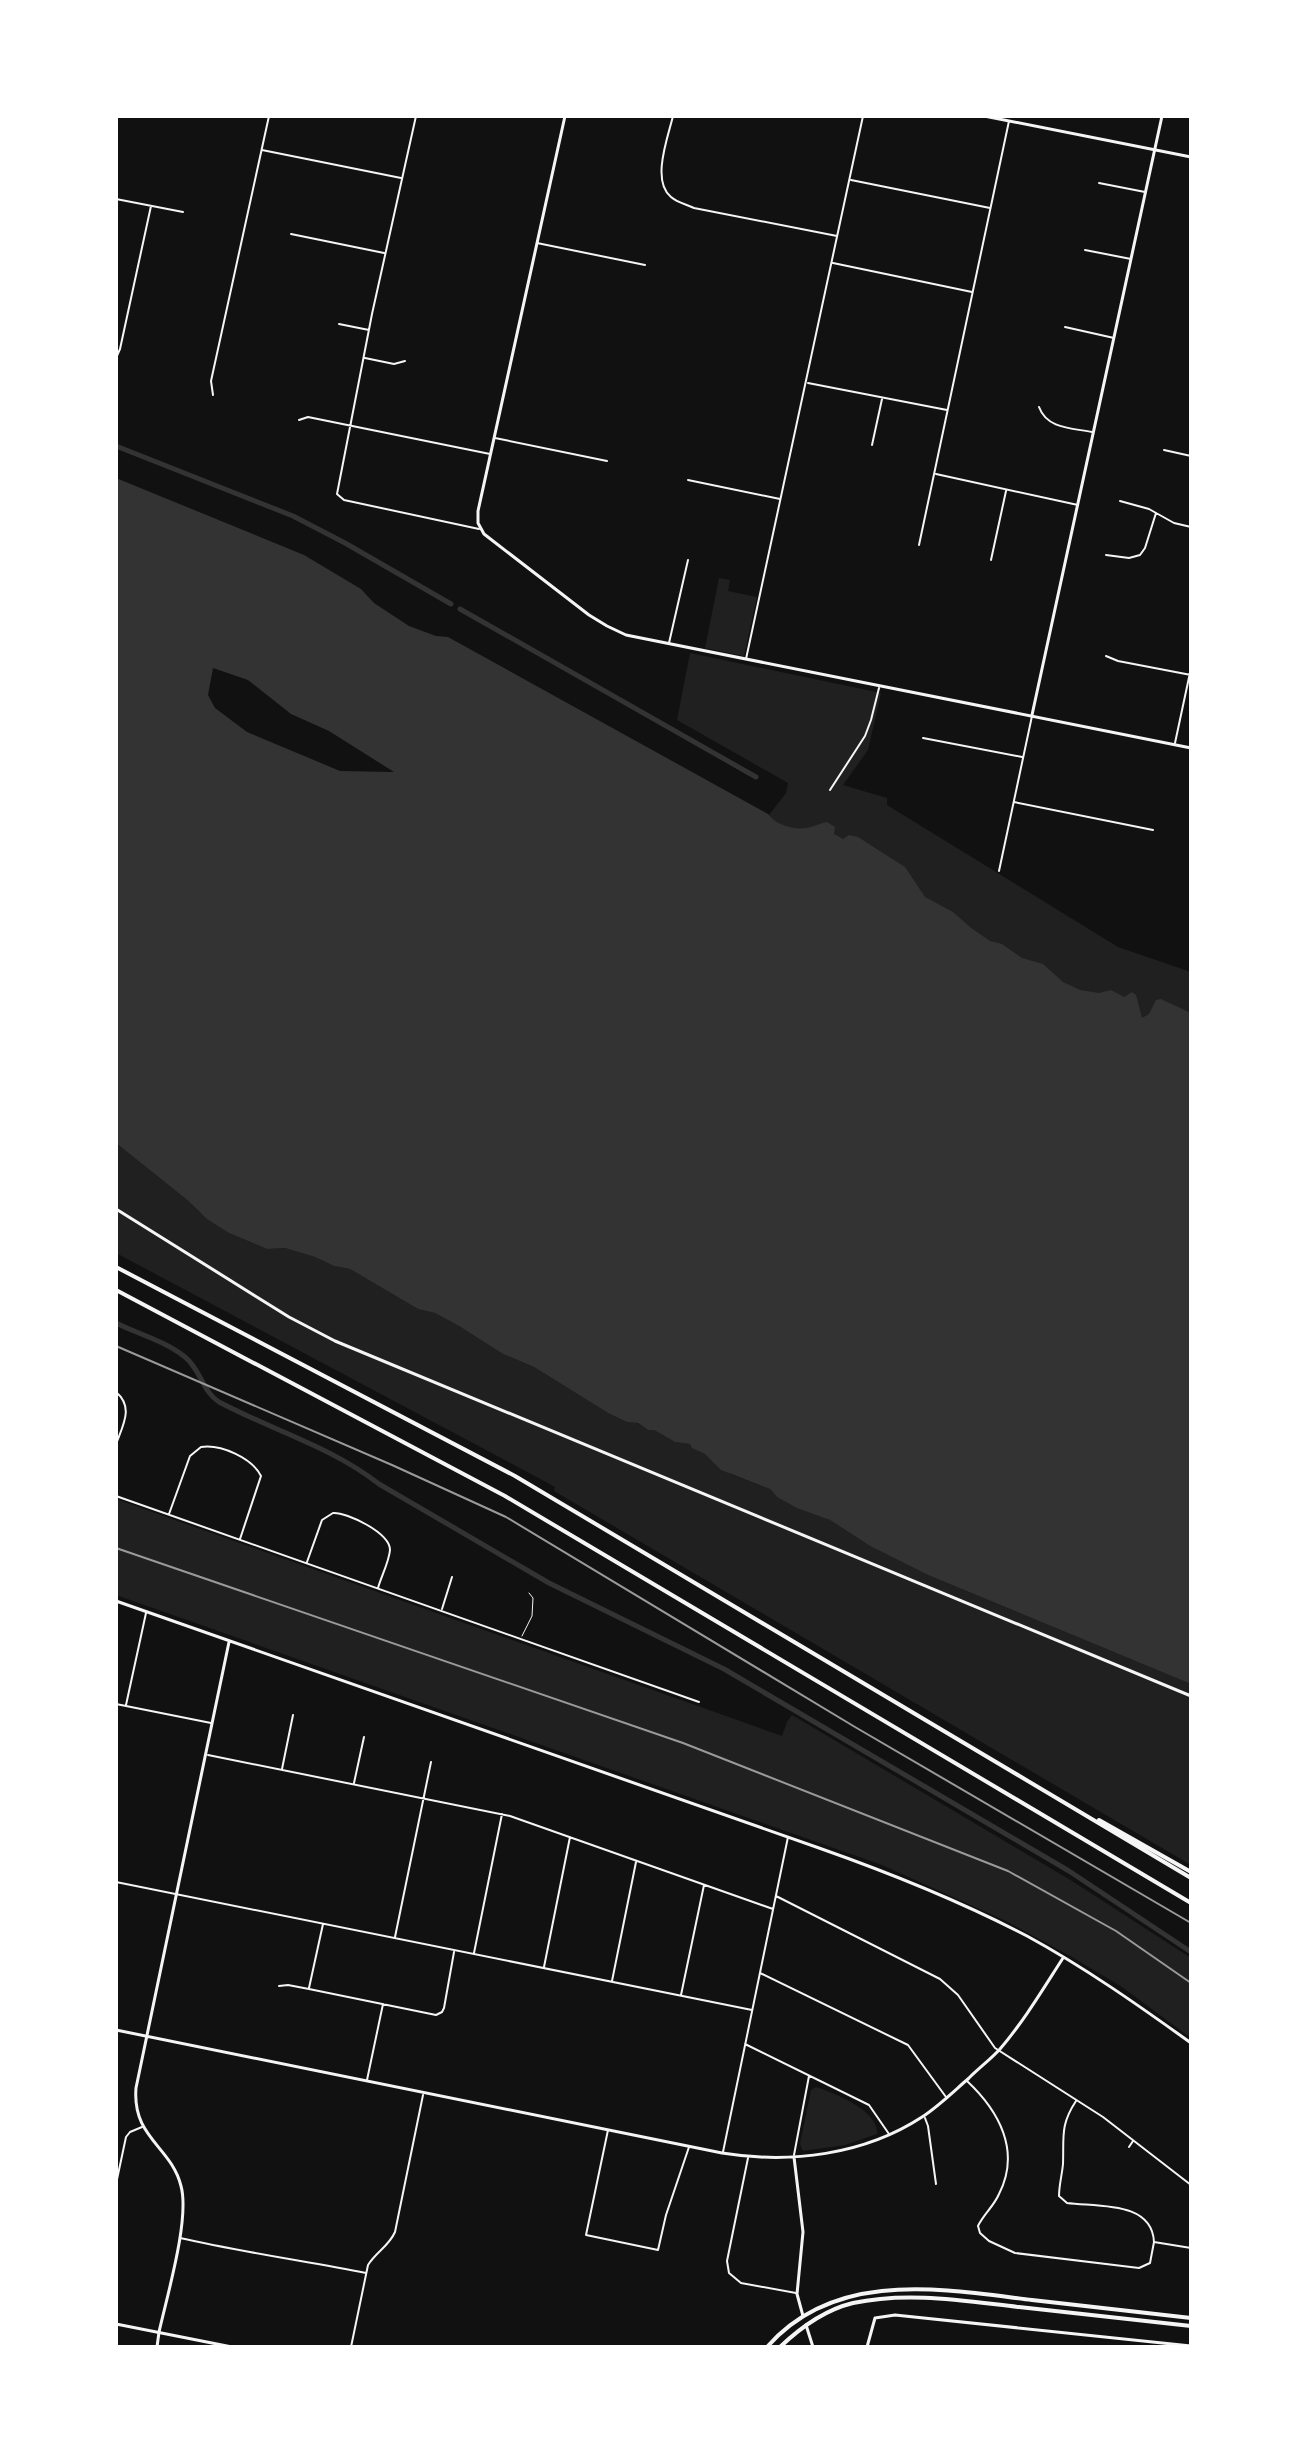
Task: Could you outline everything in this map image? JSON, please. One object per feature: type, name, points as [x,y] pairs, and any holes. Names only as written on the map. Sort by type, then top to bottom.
[{"type":"highway","points":[[116,1267],[515,1476],[1191,1878]]},
{"type":"highway","points":[[116,1290],[505,1496],[1191,1903]]},
{"type":"highway","points":[[1070,1806],[1125,1833],[1191,1872]]},
{"type":"highway","points":[[767,2347],[803,2316],[830,2302],[887,2290],[925,2289],[1191,2318]]},
{"type":"highway","points":[[780,2347],[806,2325],[832,2311],[854,2303],[912,2297],[945,2298],[1191,2326]]},
{"type":"street","points":[[213,395],[211,381],[269,116]]},
{"type":"street","points":[[416,116],[336,490],[339,497],[480,529],[598,621],[626,635],[1191,748]]},
{"type":"street","points":[[480,529],[478,516],[565,116]]},
{"type":"street","points":[[673,116],[661,174],[665,192],[673,199],[694,208],[838,237]]},
{"type":"street","points":[[746,660],[863,116]]},
{"type":"street","points":[[984,116],[1191,157]]},
{"type":"street","points":[[999,871],[1162,116]]},
{"type":"street","points":[[919,545],[1009,121]]},
{"type":"street","points":[[261,150],[402,178]]},
{"type":"street","points":[[849,180],[991,208]]},
{"type":"street","points":[[1099,183],[1146,192]]},
{"type":"street","points":[[116,199],[183,212]]},
{"type":"street","points":[[116,358],[151,206]]},
{"type":"street","points":[[291,234],[386,253]]},
{"type":"street","points":[[537,243],[645,265]]},
{"type":"street","points":[[1085,250],[1131,259]]},
{"type":"street","points":[[832,263],[973,292]]},
{"type":"street","points":[[339,324],[369,330]]},
{"type":"street","points":[[1065,327],[1114,338]]},
{"type":"street","points":[[364,358],[394,364],[405,361]]},
{"type":"street","points":[[807,382],[948,411]]},
{"type":"street","points":[[872,445],[882,397]]},
{"type":"street","points":[[1039,407],[1042,415],[1052,424],[1093,433]]},
{"type":"street","points":[[299,420],[308,417],[492,455]]},
{"type":"street","points":[[495,438],[607,461]]},
{"type":"street","points":[[1164,450],[1191,456]]},
{"type":"street","points":[[935,474],[1078,505]]},
{"type":"street","points":[[688,480],[781,499]]},
{"type":"street","points":[[991,560],[1006,489]]},
{"type":"street","points":[[1120,501],[1191,527]]},
{"type":"street","points":[[1106,555],[1129,558],[1140,555],[1156,513]]},
{"type":"street","points":[[669,645],[688,560]]},
{"type":"street","points":[[1106,656],[1190,675]]},
{"type":"street","points":[[1175,744],[1191,668]]},
{"type":"street","points":[[830,790],[869,727],[879,687]]},
{"type":"street","points":[[923,738],[1023,757]]},
{"type":"street","points":[[1014,802],[1153,830]]},
{"type":"street","points":[[116,1209],[275,1309],[335,1341],[1191,1696]]},
{"type":"street","points":[[116,1392],[126,1404],[126,1415],[116,1444]]},
{"type":"street","points":[[169,1515],[190,1456],[201,1447],[218,1448],[250,1461],[261,1476],[239,1541]]},
{"type":"street","points":[[116,1496],[699,1702]]},
{"type":"street","points":[[307,1564],[322,1520],[333,1513],[347,1515],[382,1535],[388,1544],[389,1555],[377,1589]]},
{"type":"street","points":[[442,1611],[452,1577]]},
{"type":"street","points":[[116,1601],[886,1872],[961,1904],[1063,1957],[1139,2005],[1191,2043]]},
{"type":"street","points":[[126,1706],[146,1611]]},
{"type":"street","points":[[157,2347],[184,2204],[179,2178],[171,2162],[143,2127],[136,2094],[229,1641]]},
{"type":"street","points":[[116,1704],[212,1723]]},
{"type":"street","points":[[281,1770],[293,1715]]},
{"type":"street","points":[[354,1784],[364,1737]]},
{"type":"street","points":[[205,1755],[502,1814],[773,1909]]},
{"type":"street","points":[[395,1939],[431,1762]]},
{"type":"street","points":[[474,1955],[502,1814]]},
{"type":"street","points":[[544,1969],[570,1837]]},
{"type":"street","points":[[722,2153],[788,1837]]},
{"type":"street","points":[[611,1982],[636,1861]]},
{"type":"street","points":[[116,1884],[752,2010]]},
{"type":"street","points":[[681,1996],[704,1885]]},
{"type":"street","points":[[776,1896],[940,1979],[958,1995],[998,2051],[1077,2100],[1191,2185]]},
{"type":"street","points":[[309,1989],[323,1924]]},
{"type":"street","points":[[279,1986],[288,1985],[436,2015],[442,2012],[455,1951]]},
{"type":"street","points":[[116,2030],[722,2153],[748,2157],[794,2157],[836,2152],[889,2135],[924,2117],[998,2051],[1063,1957]]},
{"type":"street","points":[[760,1973],[908,2045],[947,2098]]},
{"type":"street","points":[[367,2081],[383,2004]]},
{"type":"street","points":[[745,2044],[869,2105],[889,2135]]},
{"type":"street","points":[[803,2316],[797,2294],[803,2232],[794,2148],[809,2076]]},
{"type":"street","points":[[966,2080],[994,2111],[1007,2149],[1003,2187],[980,2222],[980,2233],[989,2241],[1015,2253],[1139,2268],[1150,2263],[1154,2242],[1150,2224],[1138,2213],[1067,2203],[1061,2199],[1063,2131],[1065,2119],[1077,2100]]},
{"type":"street","points":[[351,2347],[366,2273],[372,2259],[395,2232],[424,2092]]},
{"type":"street","points":[[924,2117],[936,2184]]},
{"type":"street","points":[[116,2184],[126,2137],[143,2127]]},
{"type":"street","points":[[608,2130],[586,2235],[658,2250],[666,2215],[690,2146]]},
{"type":"street","points":[[1129,2147],[1134,2140]]},
{"type":"street","points":[[748,2157],[727,2261],[730,2276],[741,2283],[797,2294]]},
{"type":"street","points":[[179,2238],[366,2273]]},
{"type":"street","points":[[1154,2242],[1191,2248]]},
{"type":"street","points":[[867,2347],[875,2318],[886,2315],[922,2316],[1191,2346]]},
{"type":"street","points":[[116,2324],[232,2347]]},
{"type":"street","points":[[806,2325],[813,2347]]},
{"type":"lane","points":[[520,1639],[534,1609],[534,1600],[529,1593]]},
{"type":"shaded area","points":[[116,478],[304,555],[361,589],[374,603],[409,626],[448,637],[768,814],[780,824],[802,828],[827,822],[835,827],[834,834],[843,839],[849,835],[858,837],[905,867],[925,897],[953,912],[990,941],[1002,944],[1022,958],[1043,964],[1063,982],[1080,990],[1099,993],[1111,990],[1124,997],[1132,992],[1136,995],[1142,1018],[1149,1014],[1156,1000],[1161,999],[1191,1013],[1191,1684],[928,1575],[870,1546],[830,1520],[797,1508],[777,1497],[770,1489],[721,1470],[690,1444],[675,1442],[638,1423],[627,1422],[608,1413],[534,1367],[503,1354],[435,1313],[418,1309],[350,1269],[285,1248],[267,1249],[229,1233],[207,1219],[116,1143]],"holes":[[[213,668],[248,680],[291,714],[329,731],[394,772],[340,771],[247,732],[215,708],[208,695]]]},
{"type":"shaded area","points":[[719,578],[730,580],[728,591],[757,597],[744,656],[705,648]]},
{"type":"shaded area","points":[[690,653],[881,693],[868,750],[843,785],[887,798],[887,805],[1118,947],[1191,972],[1191,1051],[762,824],[786,793],[788,783],[677,720]]},
{"type":"shaded area","points":[[116,1143],[229,1233],[267,1249],[285,1248],[350,1269],[418,1309],[435,1313],[503,1354],[534,1367],[608,1413],[654,1430],[675,1442],[691,1444],[732,1475],[770,1489],[777,1497],[830,1520],[870,1546],[928,1575],[1191,1684],[1191,1865],[554,1491],[555,1487],[116,1253]]},
{"type":"shaded area","points":[[116,1499],[782,1736],[792,1715],[1072,1881],[1191,1958],[1191,2038],[1122,1987],[1072,1957],[1006,1921],[882,1865],[116,1595]]},
{"type":"shaded area","points":[[816,2087],[844,2098],[864,2111],[876,2126],[877,2134],[845,2145],[803,2151],[800,2144],[811,2090]]},
{"type":"waterway","points":[[116,446],[293,516],[451,604]]},
{"type":"waterway","points":[[460,609],[756,777]]},
{"type":"waterway","points":[[116,1323],[160,1342],[185,1357],[219,1402],[322,1449],[549,1583],[724,1669],[1069,1871],[1191,1952]]},
{"type":"railway","points":[[116,1346],[506,1517],[855,1727],[1191,1923]]},
{"type":"railway","points":[[116,1548],[683,1743],[1008,1871],[1116,1931],[1191,1983]]}]
